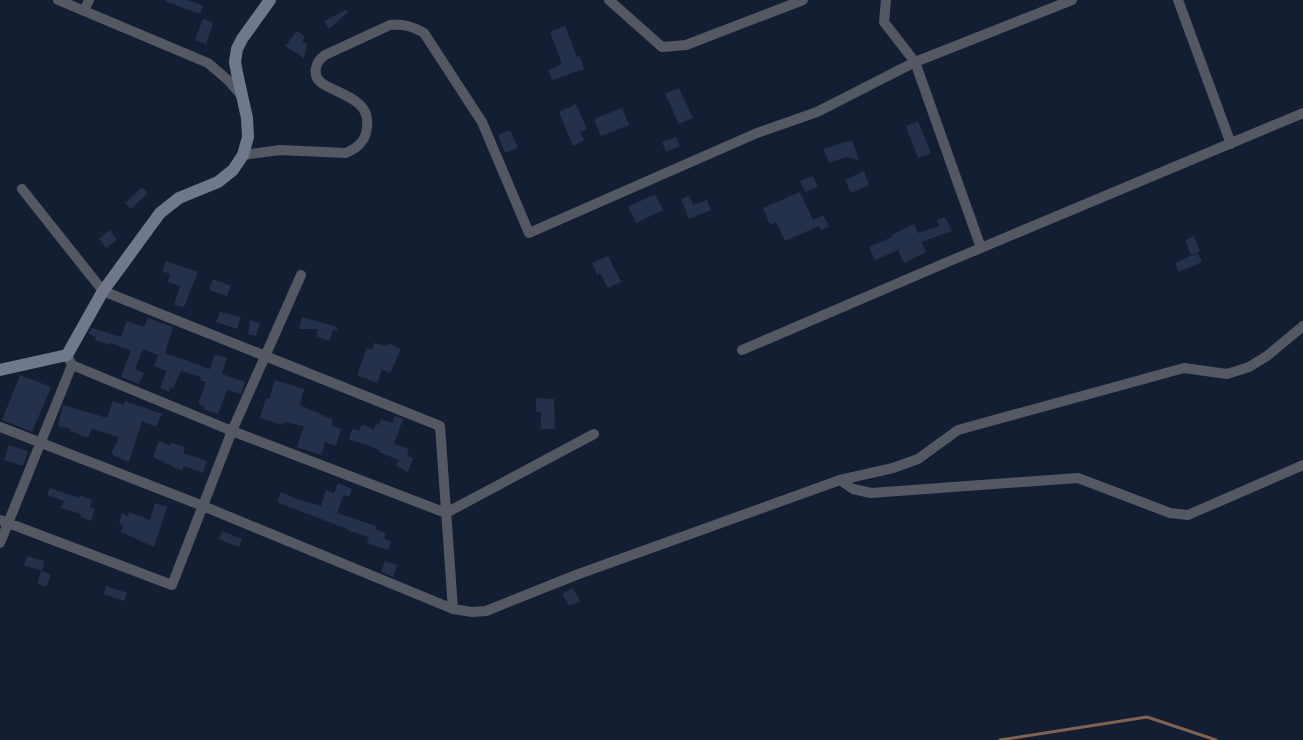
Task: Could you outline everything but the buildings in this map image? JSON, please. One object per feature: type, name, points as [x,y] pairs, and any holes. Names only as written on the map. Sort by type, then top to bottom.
[{"type":"street","points":[[58,0],[208,63],[242,95]]},
{"type":"street","points":[[84,11],[89,0]]},
{"type":"street","points":[[608,0],[662,47],[686,45],[803,0]]},
{"type":"street","points":[[886,0],[884,22],[915,62],[981,248]]},
{"type":"street","points":[[243,155],[280,150],[346,154],[356,149],[367,133],[368,123],[366,114],[361,105],[353,98],[321,82],[315,73],[317,62],[325,55],[390,25],[402,24],[414,27],[424,33],[482,122],[529,233],[757,133],[817,112],[915,62],[1072,0]]},
{"type":"street","points":[[1178,0],[1231,144]]},
{"type":"street","points":[[0,542],[4,522],[41,443],[69,360],[103,291],[160,213],[179,198],[218,182],[233,170],[243,155],[248,137],[247,118],[235,62],[237,50],[242,39],[267,1]]},
{"type":"street","points":[[742,350],[1303,113]]},
{"type":"street","points":[[22,189],[103,291],[440,426],[453,609]]},
{"type":"street","points":[[4,522],[172,585],[232,431],[301,275]]},
{"type":"street","points":[[0,427],[202,506],[453,609],[472,612],[486,611],[576,575],[840,480],[893,468],[918,458],[958,430],[1184,368],[1227,374],[1249,367],[1267,356],[1303,326]]},
{"type":"street","points":[[0,370],[69,360],[232,431],[446,513],[594,434]]},
{"type":"street","points":[[840,480],[853,490],[871,493],[1078,478],[1170,513],[1188,515],[1303,465]]},
{"type":"waterway","points":[[1000,740],[1147,717],[1216,740]]}]
